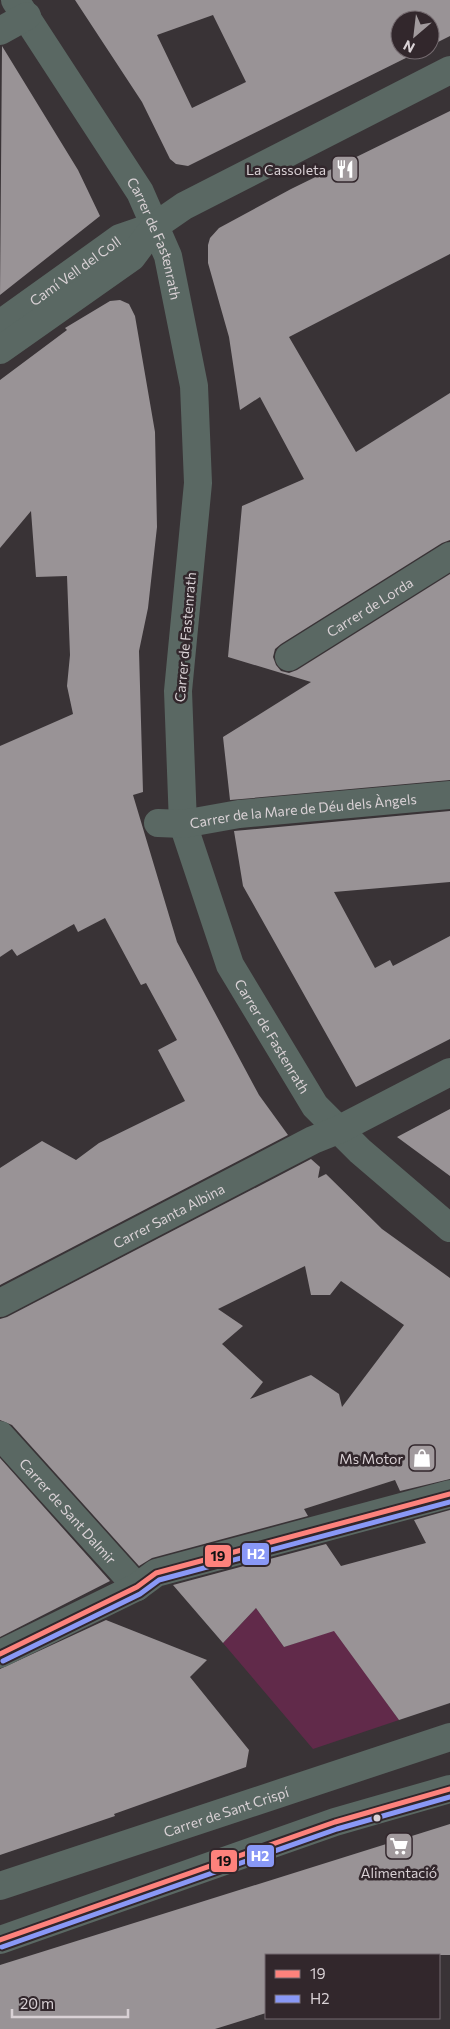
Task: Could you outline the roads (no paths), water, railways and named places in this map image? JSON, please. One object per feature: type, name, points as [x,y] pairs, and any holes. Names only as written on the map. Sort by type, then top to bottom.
[{"type":"street","points":[[0,32],[21,8]]},
{"type":"street","name":"Carrer de Fastenrath","points":[[21,8],[140,192],[168,256],[194,386],[198,483],[178,691],[170,823],[230,965],[314,1106],[360,1151],[450,1228]]},
{"type":"street","points":[[0,350],[132,257],[155,226],[184,206],[450,70]]},
{"type":"street","name":"Camí Vell del Coll","points":[[0,324],[120,238],[155,226]]},
{"type":"street","name":"Carrer de Lorda","points":[[289,657],[450,556]]},
{"type":"street","name":"Carrer de la Mare de Déu dels Àngels","points":[[170,823],[239,814],[450,795]]},
{"type":"street","name":"Carrer Santa Albina","points":[[0,1303],[313,1140],[338,1130],[450,1072]]},
{"type":"street","name":"Carrer de Sant Dalmir","points":[[0,1435],[136,1587]]},
{"type":"street","points":[[0,1654],[136,1587],[156,1573],[450,1494]]},
{"type":"street","name":"Carrer de Sant Crispí","points":[[0,1886],[450,1737]]},
{"type":"street","points":[[0,1940],[336,1822],[450,1789]]},
{"type":"place","name":"La Cassoleta","points":[[345,169]]},
{"type":"place","name":"Ms Motor","points":[[422,1458]]},
{"type":"place","name":"Alimentació","points":[[399,1846]]}]
